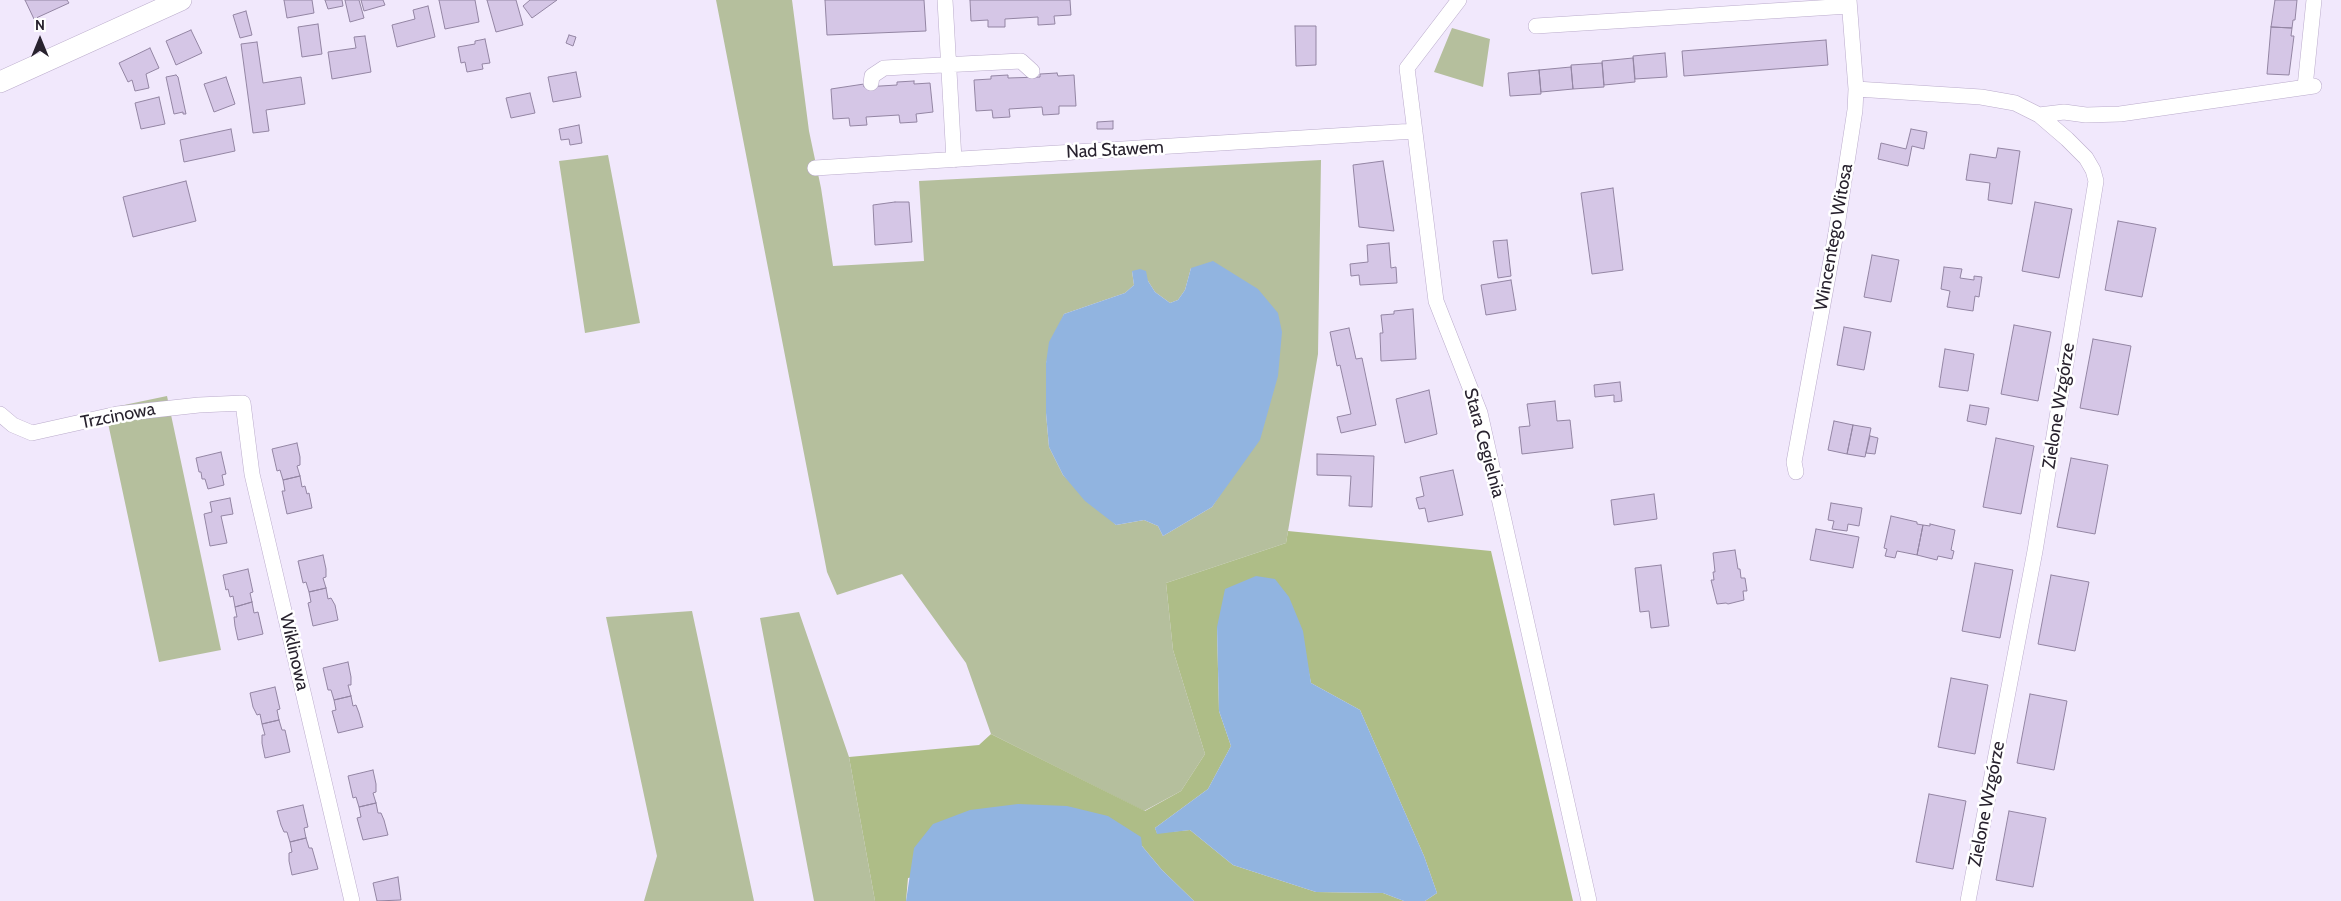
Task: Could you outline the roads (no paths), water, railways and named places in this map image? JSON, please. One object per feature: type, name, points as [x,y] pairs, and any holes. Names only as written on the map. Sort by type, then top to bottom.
[{"type":"main road","points":[[0,82],[182,0]]},
{"type":"street","points":[[945,0],[954,160]]},
{"type":"street","name":"Stara Cegielnia","points":[[1459,0],[1408,68],[1436,301],[1480,413],[1589,901]]},
{"type":"street","points":[[2039,115],[2064,112],[2086,115],[2120,114],[2309,87],[2314,0]]},
{"type":"street","points":[[1536,26],[1849,3]]},
{"type":"street","name":"Wincentego Witosa","points":[[1796,472],[1794,462],[1836,233],[1855,110],[1856,89],[1849,3]]},
{"type":"street","points":[[871,83],[872,76],[884,68],[1021,61],[1032,71]]},
{"type":"street","name":"Zielone Wzgórze","points":[[1856,89],[1981,97],[2015,103],[2039,115],[2086,158],[2096,181],[2035,551],[1968,901]]},
{"type":"street","name":"Nad Stawem","points":[[815,168],[1415,131]]},
{"type":"street","name":"Trzcinowa","points":[[0,414],[13,424],[32,433],[117,414],[199,405],[243,403]]},
{"type":"street","name":"Wiklinowa","points":[[243,403],[252,474],[352,901]]},
{"type":"water","points":[[1213,261],[1258,289],[1278,313],[1282,332],[1278,376],[1260,440],[1212,507],[1163,536],[1158,526],[1144,520],[1116,525],[1085,501],[1063,475],[1049,447],[1046,413],[1046,363],[1049,342],[1064,314],[1125,293],[1134,285],[1132,271],[1140,269],[1146,271],[1148,281],[1155,292],[1170,303],[1178,300],[1185,290],[1191,268]]},
{"type":"water","points":[[1256,576],[1275,579],[1289,597],[1303,631],[1311,683],[1360,710],[1424,856],[1437,893],[1425,901],[1404,901],[1383,893],[1316,892],[1233,865],[1190,830],[1157,834],[1155,828],[1208,789],[1231,746],[1219,711],[1217,627],[1225,589]]},
{"type":"water","points":[[1018,804],[1067,806],[1108,816],[1141,837],[1142,846],[1162,870],[1194,901],[906,901],[914,848],[933,824],[970,810]]}]
